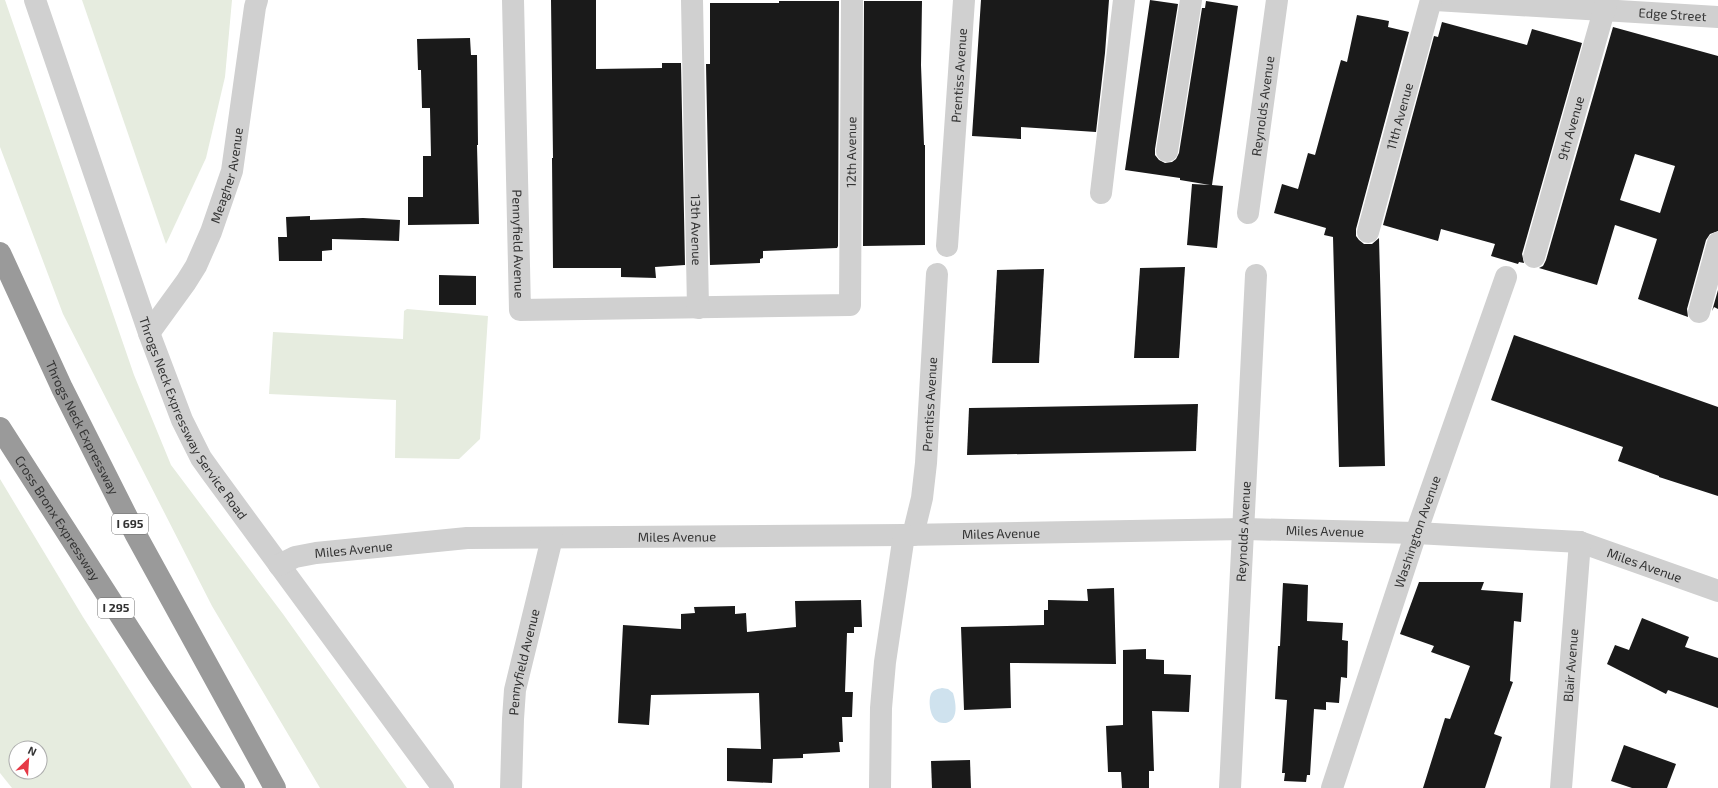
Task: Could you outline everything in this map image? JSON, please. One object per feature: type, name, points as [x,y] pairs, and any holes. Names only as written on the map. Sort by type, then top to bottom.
[{"type":"highway","name":"Throgs Neck Expressway","points":[[0,253],[62,388],[136,535],[275,788]]},
{"type":"highway","name":"Cross Bronx Expressway","points":[[0,428],[158,674],[234,788]]},
{"type":"street","name":"Throgs Neck Expressway Service Road","points":[[36,0],[149,333],[182,420],[191,439],[204,463],[443,788]]},
{"type":"street","name":"Meagher Avenue","points":[[149,333],[196,266],[211,232],[232,171],[257,0]]},
{"type":"street","name":"Pennyfield Avenue","points":[[513,0],[520,310],[698,308]]},
{"type":"street","name":"13th Avenue","points":[[692,0],[698,308]]},
{"type":"street","name":"12th Avenue","points":[[698,308],[850,305],[852,0]]},
{"type":"street","name":"Prentiss Avenue","points":[[947,246],[964,0]]},
{"type":"street","points":[[1101,193],[1124,0]]},
{"type":"street","points":[[1167,151],[1190,0]]},
{"type":"street","name":"Reynolds Avenue","points":[[1248,213],[1277,0]]},
{"type":"street","name":"11th Avenue","points":[[1368,232],[1430,0]]},
{"type":"street","name":"Edge Street","points":[[1435,0],[1606,5],[1718,17]]},
{"type":"street","name":"9th Avenue","points":[[1534,257],[1606,5]]},
{"type":"street","points":[[1699,312],[1718,243]]},
{"type":"street","name":"Prentiss Avenue","points":[[880,788],[881,708],[885,662],[909,535],[922,498],[937,274]]},
{"type":"street","name":"Reynolds Avenue","points":[[1230,788],[1245,529],[1256,275]]},
{"type":"street","name":"Washington Avenue","points":[[1332,788],[1416,533],[1506,277]]},
{"type":"street","name":"Miles Avenue","points":[[279,565],[295,557],[316,552],[449,538],[909,535],[1245,529],[1416,533],[1580,542],[1718,591]]},
{"type":"street","name":"Pennyfield Avenue","points":[[511,788],[515,690],[552,538]]},
{"type":"street","name":"Blair Avenue","points":[[1560,788],[1580,542]]},
{"type":"shaded area","points":[[0,0],[5,0],[134,375],[171,465],[283,614],[407,788],[320,788],[212,606],[63,314],[0,147]]},
{"type":"shaded area","points":[[82,0],[232,0],[225,77],[206,158],[166,244]]},
{"type":"shaded area","points":[[407,309],[488,316],[480,439],[459,459],[395,458],[396,400],[269,394],[273,332],[403,339],[404,311]]},
{"type":"shaded area","points":[[0,479],[83,617],[192,788],[12,788],[0,773]]},
{"type":"water","points":[[942,688],[948,689],[953,693],[956,706],[955,715],[946,723],[941,723],[935,719],[931,713],[930,705],[930,697],[932,693],[935,690]]},
{"type":"building","points":[[551,0],[596,0],[596,69],[662,68],[662,63],[681,63],[685,265],[655,267],[656,278],[621,277],[621,268],[553,268]]},
{"type":"building","points":[[981,0],[1109,0],[1105,53],[1096,132],[1021,127],[1021,139],[972,136]]},
{"type":"building","points":[[1150,0],[1178,4],[1155,149],[1155,155],[1159,160],[1165,163],[1172,162],[1176,159],[1179,153],[1202,8],[1205,8],[1206,1],[1238,6],[1212,185],[1223,186],[1217,248],[1187,245],[1192,184],[1210,185],[1180,180],[1180,178],[1125,170]]},
{"type":"building","points":[[779,1],[839,1],[838,246],[837,248],[763,251],[763,258],[760,259],[760,263],[710,265],[706,64],[710,64],[710,3],[779,3]]},
{"type":"building","points":[[864,1],[922,1],[921,65],[925,145],[925,245],[863,246]]},
{"type":"building","points":[[1357,15],[1389,21],[1388,27],[1409,32],[1356,229],[1356,236],[1364,244],[1372,244],[1379,238],[1385,466],[1339,467],[1333,237],[1324,235],[1326,228],[1274,213],[1282,184],[1298,189],[1308,153],[1315,155],[1341,60],[1347,62]]},
{"type":"building","points":[[1442,22],[1527,45],[1532,29],[1582,43],[1522,254],[1524,263],[1519,262],[1518,264],[1491,256],[1495,244],[1441,229],[1438,241],[1383,225],[1434,36],[1438,37]]},
{"type":"building","points":[[1613,27],[1718,56],[1718,231],[1710,234],[1706,240],[1687,309],[1688,317],[1638,299],[1657,239],[1615,225],[1597,285],[1539,268],[1543,266]],"holes":[[[1635,154],[1675,166],[1660,213],[1620,200]]]},
{"type":"building","points":[[470,38],[471,55],[477,55],[479,224],[408,225],[408,197],[423,197],[423,156],[431,156],[430,108],[422,108],[421,70],[418,70],[417,39]]},
{"type":"building","points":[[310,216],[310,220],[363,218],[400,220],[399,241],[332,239],[332,250],[322,251],[322,261],[279,261],[278,237],[287,237],[286,217]]},
{"type":"building","points":[[1185,267],[1179,358],[1134,358],[1140,268]]},
{"type":"building","points":[[1044,269],[1039,363],[992,363],[997,270]]},
{"type":"building","points":[[439,275],[476,276],[476,305],[439,305]]},
{"type":"building","points":[[1718,290],[1718,309],[1714,307],[1712,311]]},
{"type":"building","points":[[1514,335],[1718,407],[1718,496],[1659,477],[1618,461],[1623,447],[1491,400]]},
{"type":"building","points":[[1198,404],[1196,451],[967,455],[969,408]]},
{"type":"building","points":[[1419,582],[1484,582],[1481,590],[1523,593],[1521,622],[1514,621],[1510,681],[1513,682],[1494,734],[1502,737],[1485,788],[1423,788],[1445,718],[1450,719],[1470,666],[1431,652],[1434,646],[1400,634]]},
{"type":"building","points":[[1283,583],[1308,585],[1307,621],[1343,623],[1342,640],[1348,641],[1347,678],[1341,677],[1339,703],[1326,702],[1326,710],[1314,709],[1310,775],[1307,775],[1306,782],[1284,781],[1285,773],[1282,773],[1287,700],[1275,699],[1278,646],[1280,646]]},
{"type":"building","points":[[1114,588],[1116,664],[1010,663],[1011,708],[964,710],[961,627],[1044,625],[1044,610],[1048,610],[1048,600],[1088,601],[1087,589]]},
{"type":"building","points":[[861,600],[862,627],[854,627],[854,633],[847,633],[845,692],[853,692],[852,717],[842,717],[843,742],[839,742],[840,752],[803,754],[803,758],[773,759],[772,783],[727,781],[727,748],[761,749],[759,693],[651,695],[649,725],[618,723],[623,625],[681,629],[681,614],[695,613],[694,607],[735,606],[735,614],[746,613],[747,632],[796,627],[795,601]]},
{"type":"building","points":[[1642,618],[1689,637],[1685,647],[1718,658],[1718,708],[1668,690],[1666,694],[1607,664],[1615,645],[1629,650]]},
{"type":"building","points":[[1146,649],[1146,659],[1164,660],[1164,674],[1191,675],[1189,712],[1152,711],[1154,771],[1149,771],[1149,788],[1122,788],[1121,772],[1108,772],[1106,726],[1123,725],[1123,650]]},
{"type":"building","points":[[1624,745],[1676,764],[1667,788],[1632,788],[1611,781]]},
{"type":"building","points":[[970,760],[971,788],[932,788],[931,761]]}]
